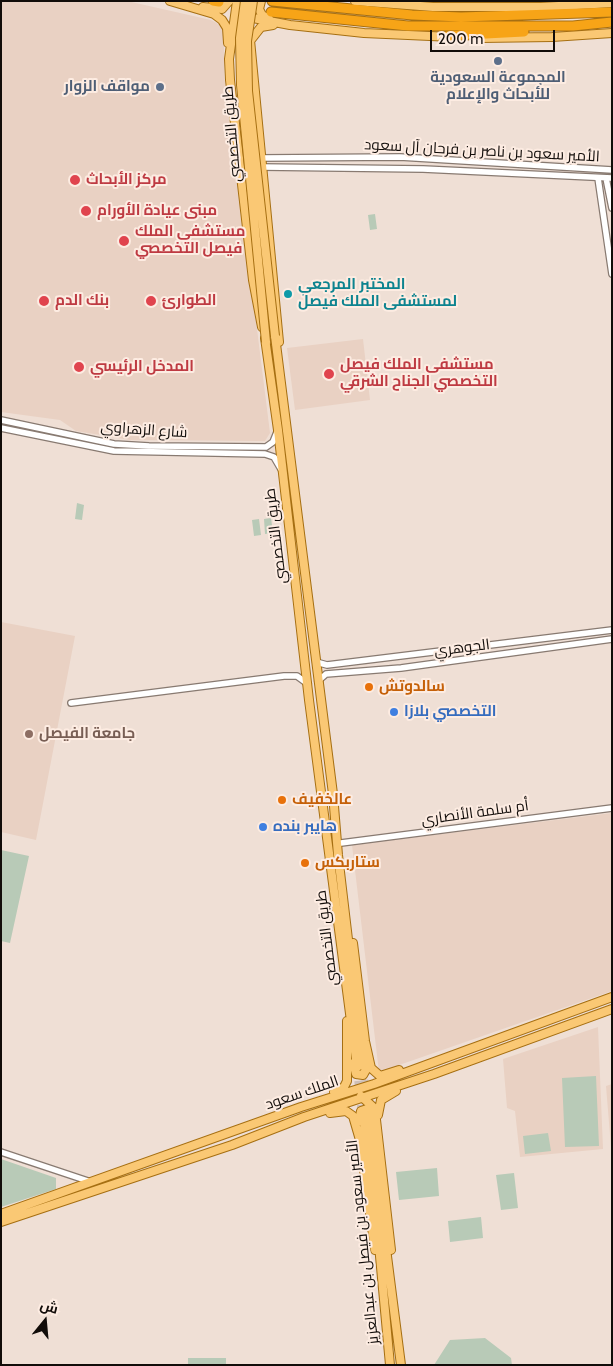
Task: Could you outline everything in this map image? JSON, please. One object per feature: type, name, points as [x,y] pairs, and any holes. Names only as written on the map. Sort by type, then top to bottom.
[{"type":"highway","points":[[272,1],[412,15],[553,15],[612,11]]},
{"type":"highway","points":[[271,12],[408,26],[573,26]]},
{"type":"highway","points":[[446,36],[612,22]]},
{"type":"main road","points":[[170,1],[214,14],[222,20],[227,28],[253,280],[266,342]]},
{"type":"main road","points":[[183,4],[222,9],[230,1]]},
{"type":"main road","points":[[229,59],[237,1]]},
{"type":"main road","points":[[243,1],[246,12],[253,18],[290,25],[364,33],[552,37],[612,33]]},
{"type":"main road","name":"طريق التخصصي","points":[[243,1],[240,38],[241,85],[266,342],[308,684],[360,1067],[333,794],[275,336],[248,91],[246,40],[254,1]]},
{"type":"main road","points":[[254,1],[250,41],[280,369]]},
{"type":"main road","points":[[260,1],[259,9],[262,15],[290,25]]},
{"type":"main road","points":[[355,1],[553,15]]},
{"type":"main road","points":[[433,7],[542,7],[612,3]]},
{"type":"main road","points":[[250,41],[261,27],[290,25]]},
{"type":"main road","points":[[573,26],[612,26]]},
{"type":"main road","points":[[229,59],[237,36],[243,35],[250,41]]},
{"type":"main road","points":[[333,794],[369,1070],[367,1091],[355,1108],[381,1296],[385,1308]]},
{"type":"main road","points":[[334,877],[332,892],[347,1019],[354,1068],[359,1075],[363,1075],[367,1068],[365,1041]]},
{"type":"main road","name":"الملك سعود","points":[[1,1222],[232,1145],[304,1117],[349,1103],[367,1091],[430,1064],[612,997]]},
{"type":"main road","name":"الملك سعود","points":[[1,1213],[301,1107],[350,1092],[367,1091],[434,1074],[612,1009]]},
{"type":"main road","points":[[347,1019],[350,1070],[353,1078],[367,1091],[375,1111],[393,1270],[394,1308]]},
{"type":"main road","points":[[301,1107],[344,1087],[348,1073],[347,1019]]},
{"type":"main road","points":[[365,1041],[371,1068],[380,1076],[430,1064]]},
{"type":"main road","points":[[378,1137],[378,1108],[381,1100],[387,1095],[426,1080],[434,1074]]},
{"type":"main road","points":[[360,1140],[359,1115],[361,1111],[367,1109],[372,1113],[378,1137]]},
{"type":"main road","points":[[304,1117],[346,1110],[353,1116],[360,1140]]},
{"type":"main road","name":"الأمير سعود بن فيصل بن عبدالعزيز","points":[[390,1365],[366,1117],[402,1365]]},
{"type":"main road","points":[[1,1227],[36,1216],[75,1197]]},
{"type":"street","name":"الأمير سعود بن ناصر بن فرحان آل سعود","points":[[262,163],[400,157],[612,170]]},
{"type":"street","name":"الأمير سعود بن ناصر بن فرحان آل سعود","points":[[262,163],[609,178]]},
{"type":"street","points":[[598,178],[612,274]]},
{"type":"street","points":[[609,178],[612,208]]},
{"type":"street","name":"شارع الزهراوي","points":[[1,420],[114,444],[244,447],[270,444],[278,430]]},
{"type":"street","points":[[1,428],[114,451],[244,454],[274,457],[283,472]]},
{"type":"street","points":[[244,447],[244,454]]},
{"type":"street","name":"الجوهري","points":[[316,662],[327,665],[612,630]]},
{"type":"street","name":"الجوهري","points":[[318,681],[326,674],[401,668],[612,640]]},
{"type":"street","points":[[71,703],[284,676],[297,676],[308,684]]},
{"type":"street","name":"أم سلمة الأنصاري","points":[[341,844],[612,808]]},
{"type":"street","points":[[1,1152],[91,1182]]},
{"type":"shaded area","name":"مستشفى الملك فيصل التخصصي","points":[[1,1],[127,1],[211,20],[222,26],[224,30],[224,75],[233,140],[232,147],[228,150],[231,168],[236,167],[243,217],[270,433],[265,441],[130,440],[76,431],[60,420],[1,412]]},
{"type":"shaded area","name":"مستشفى الملك فيصل التخصصي الجناح الشرقي","points":[[363,339],[370,400],[295,410],[287,348]]},
{"type":"shaded area","name":"جامعة الفيصل","points":[[1,622],[75,636],[36,840],[1,832]]},
{"type":"shaded area","points":[[612,813],[612,991],[379,1072],[352,845]]},
{"type":"shaded area","points":[[598,1027],[603,1149],[520,1157],[515,1111],[507,1108],[503,1059]]},
{"type":"shaded area","points":[[612,1084],[612,1147],[611,1147],[606,1086]]},
{"type":"green space","points":[[375,214],[377,229],[370,230],[368,215]]},
{"type":"green space","points":[[77,503],[84,505],[82,520],[75,519]]},
{"type":"green space","points":[[271,518],[273,533],[265,534],[264,519]]},
{"type":"green space","points":[[259,519],[261,535],[254,536],[252,520]]},
{"type":"green space","points":[[1,850],[29,856],[10,943],[1,941]]},
{"type":"green space","points":[[596,1076],[599,1146],[565,1147],[562,1078]]},
{"type":"green space","points":[[548,1133],[551,1151],[525,1154],[523,1136]]},
{"type":"green space","points":[[1,1159],[56,1178],[56,1189],[1,1207]]},
{"type":"green space","points":[[437,1168],[439,1196],[399,1200],[396,1172]]},
{"type":"green space","points":[[514,1173],[518,1208],[501,1210],[496,1175]]},
{"type":"green space","points":[[481,1217],[483,1238],[450,1242],[448,1221]]},
{"type":"green space","points":[[485,1338],[511,1358],[512,1365],[434,1365],[450,1340]]},
{"type":"green space","points":[[188,1358],[226,1358],[226,1365],[188,1365]]},
{"type":"tunnel","points":[[363,1068],[367,1102]]},
{"type":"tunnel","points":[[357,1069],[362,1115]]},
{"type":"place","name":"المجموعة السعودية للأبحاث والإعلام","points":[[498,61]]},
{"type":"place","name":"مواقف الزوار","points":[[160,87]]},
{"type":"place","name":"مركز الأبحاث","points":[[75,180]]},
{"type":"place","name":"مبنى عيادة الأورام","points":[[86,211]]},
{"type":"place","name":"مستشفى الملك فيصل التخصصي","points":[[124,241]]},
{"type":"place","name":"المختبر المرجعي لمستشفى الملك فيصل","points":[[288,294]]},
{"type":"place","name":"بنك الدم","points":[[44,301]]},
{"type":"place","name":"الطوارئ","points":[[151,301]]},
{"type":"place","name":"المدخل الرئيسي","points":[[79,367]]},
{"type":"place","name":"مستشفى الملك فيصل التخصصي الجناح الشرقي","points":[[329,374]]},
{"type":"place","name":"سالدوتش","points":[[369,687]]},
{"type":"place","name":"التخصصي بلازا","points":[[394,712]]},
{"type":"place","name":"جامعة الفيصل","points":[[29,734]]},
{"type":"place","name":"عالخفيف","points":[[282,800]]},
{"type":"place","name":"هايبر بنده","points":[[263,827]]},
{"type":"place","name":"ستاربكس","points":[[305,863]]}]
